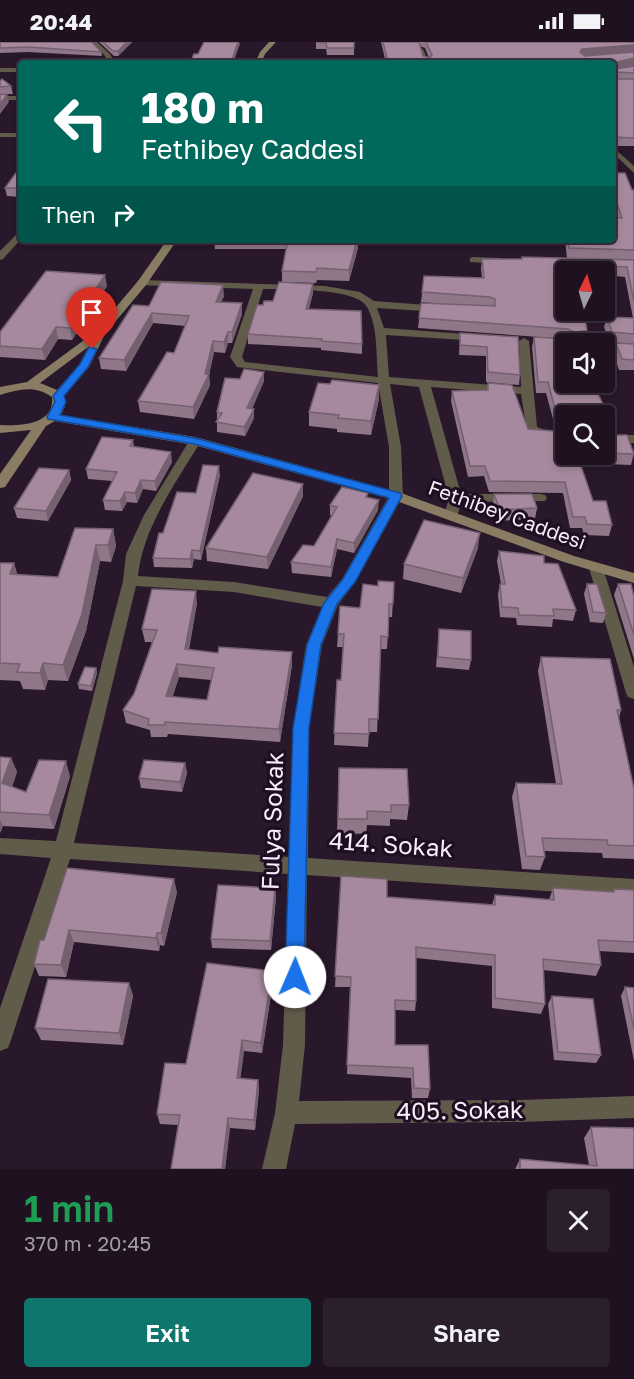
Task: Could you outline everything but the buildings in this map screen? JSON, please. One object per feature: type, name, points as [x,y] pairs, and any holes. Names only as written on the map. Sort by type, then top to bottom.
[{"type":"street","points":[[94,42],[110,60]]},
{"type":"street","points":[[259,60],[262,53],[273,42]]},
{"type":"street","points":[[1,71],[9,60]]},
{"type":"street","points":[[1,71],[18,70]]},
{"type":"street","points":[[0,98],[18,98]]},
{"type":"street","points":[[0,135],[18,135]]},
{"type":"street","points":[[616,154],[631,155]]},
{"type":"street","points":[[616,155],[634,171]]},
{"type":"street","points":[[0,257],[18,236]]},
{"type":"street","points":[[30,385],[100,333],[142,283],[170,243]]},
{"type":"street","points":[[473,260],[507,261]]},
{"type":"street","points":[[142,283],[325,289],[356,294],[371,304],[454,310]]},
{"type":"street","points":[[259,286],[236,357],[241,365],[294,373],[527,391]]},
{"type":"street","points":[[371,304],[380,331],[383,381],[395,447],[396,496]]},
{"type":"street","points":[[380,331],[491,339]]},
{"type":"street","points":[[58,396],[85,365],[100,333]]},
{"type":"street","points":[[524,341],[531,429],[555,436]]},
{"type":"street","points":[[615,348],[634,349]]},
{"type":"street","points":[[424,384],[456,498],[451,516]]},
{"type":"street","points":[[0,484],[47,420],[59,410],[61,402],[58,396],[42,387],[30,385],[2,389]]},
{"type":"street","points":[[0,429],[16,430],[47,420]]},
{"type":"street","name":"Fethibey Caddesi","points":[[47,420],[195,441],[396,496],[596,568],[634,578]]},
{"type":"street","points":[[615,439],[634,440]]},
{"type":"street","points":[[0,1040],[63,850],[130,580],[133,554],[151,515],[195,441]]},
{"type":"street","name":"Fulya Sokak","points":[[274,1169],[286,1113],[294,1045],[301,728],[314,645],[331,603],[348,582],[396,496]]},
{"type":"street","points":[[456,498],[540,498]]},
{"type":"street","points":[[596,568],[634,693]]},
{"type":"street","points":[[130,580],[234,587],[331,603]]},
{"type":"street","name":"414. Sokak","points":[[0,846],[634,888]]},
{"type":"street","name":"405. Sokak","points":[[286,1113],[520,1111],[634,1107]]},
{"type":"lane","points":[[421,49],[426,60]]},
{"type":"route","points":[[92,349],[85,365],[58,396],[61,402],[59,410],[52,417],[195,441],[396,496],[348,582],[331,603],[314,645],[301,728],[295,977]]}]
